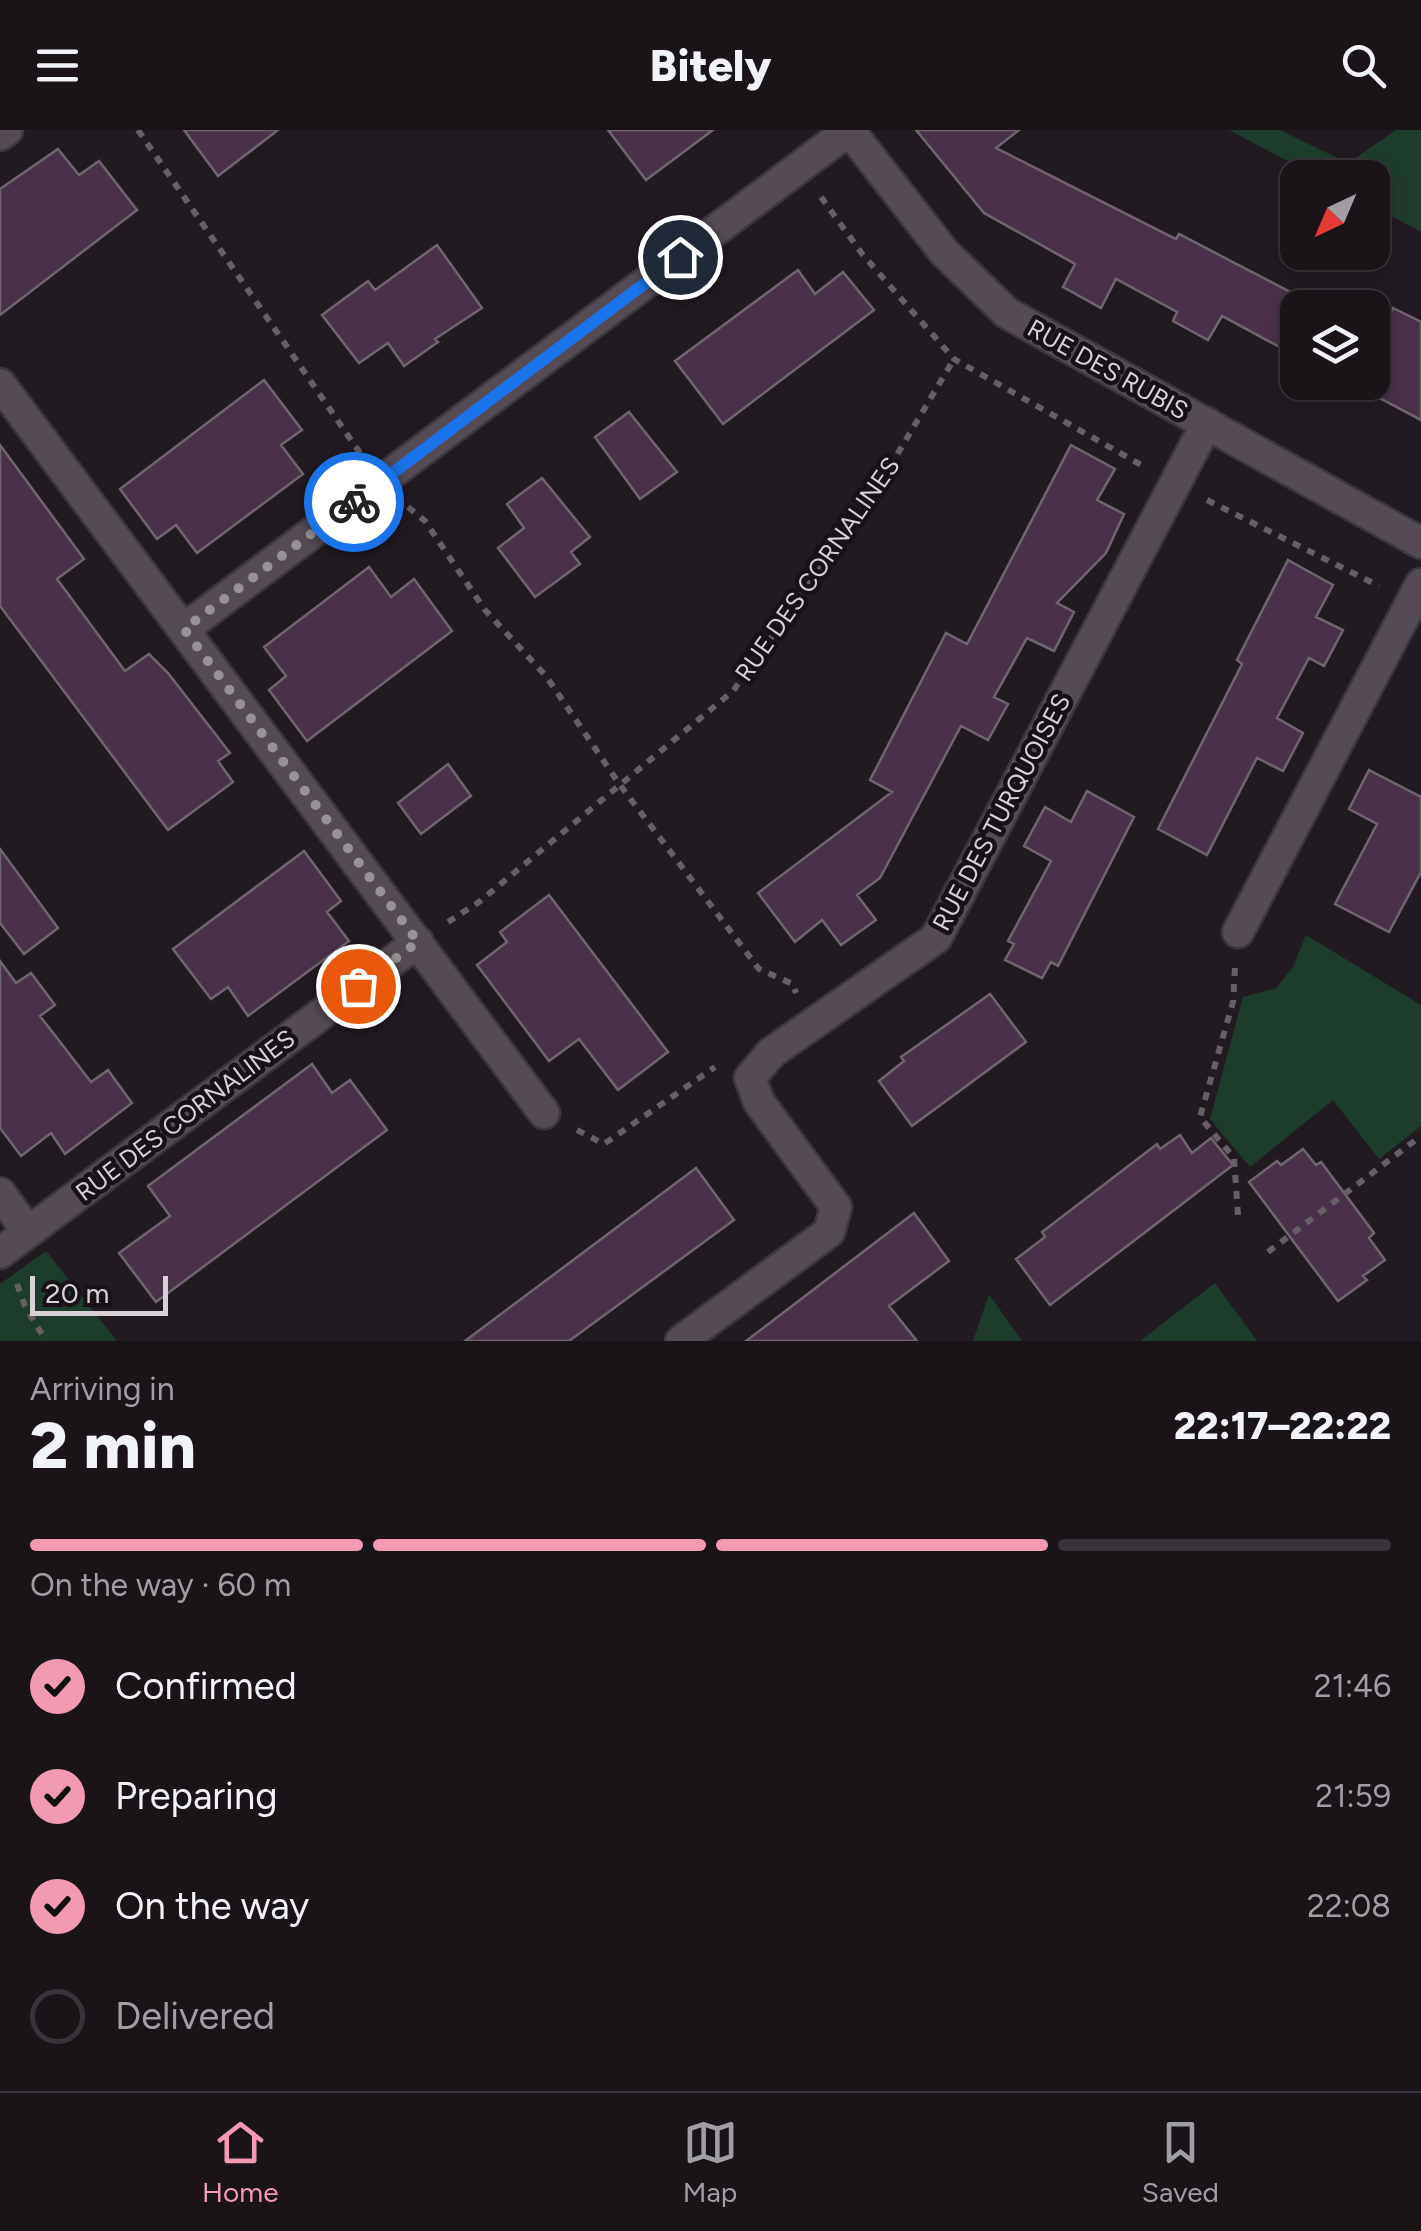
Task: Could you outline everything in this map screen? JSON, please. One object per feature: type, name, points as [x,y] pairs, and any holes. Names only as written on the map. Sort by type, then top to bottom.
[{"type":"street","points":[[0,135],[7,130]]},
{"type":"street","points":[[184,629],[849,130]]},
{"type":"street","name":"RUE DES RUBIS","points":[[849,130],[944,252],[1007,313],[1421,544]]},
{"type":"street","points":[[0,384],[544,1112]]},
{"type":"street","name":"RUE DES TURQUOISES","points":[[750,1078],[771,1053],[936,938],[1206,422]]},
{"type":"street","points":[[1238,932],[1416,593]]},
{"type":"street","name":"RUE DES CORNALINES","points":[[11,1244],[418,942]]},
{"type":"street","points":[[681,1341],[829,1232],[836,1207],[759,1102],[750,1078]]},
{"type":"street","points":[[0,1193],[11,1244]]},
{"type":"path","points":[[138,130],[380,482],[425,521],[485,610],[546,676],[620,786],[760,968],[793,984],[808,1027]]},
{"type":"path","points":[[799,168],[863,255],[954,359],[1174,484],[1416,593]]},
{"type":"path","name":"RUE DES CORNALINES","points":[[418,942],[480,902],[733,691],[872,494],[954,359]]},
{"type":"path","points":[[1238,932],[1233,1002],[1200,1116],[1234,1158],[1238,1214]]},
{"type":"path","points":[[544,1112],[604,1144],[712,1066],[750,1078]]},
{"type":"path","points":[[1268,1252],[1421,1136]]},
{"type":"path","points":[[11,1244],[25,1306],[46,1341]]},
{"type":"green space","points":[[1229,130],[1280,130],[1342,160],[1286,160]]},
{"type":"green space","points":[[1396,130],[1421,130],[1421,232],[1390,215],[1390,160],[1352,160]]},
{"type":"green space","points":[[1306,935],[1421,1005],[1421,1126],[1379,1159],[1333,1100],[1250,1167],[1210,1119],[1243,997],[1276,988],[1293,967]]},
{"type":"green space","points":[[46,1251],[117,1341],[0,1341],[0,1284]]},
{"type":"green space","points":[[1215,1283],[1257,1341],[1140,1341]]},
{"type":"green space","points":[[989,1294],[1022,1341],[973,1341]]},
{"type":"building","points":[[184,130],[278,130],[218,176]]},
{"type":"building","points":[[608,130],[713,130],[646,180]]},
{"type":"building","points":[[916,130],[1019,130],[996,148],[1176,239],[1179,234],[1286,290],[1280,290],[1280,347],[1222,316],[1208,340],[1173,321],[1177,312],[1116,279],[1101,308],[1063,287],[1075,264],[984,213]]},
{"type":"building","points":[[58,149],[79,175],[99,161],[137,210],[0,315],[0,189]]},
{"type":"building","points":[[437,245],[482,308],[435,339],[438,342],[404,366],[388,343],[359,363],[322,315],[368,281],[375,290]]},
{"type":"building","points":[[798,270],[815,294],[843,272],[874,310],[723,424],[675,361]]},
{"type":"building","points":[[1393,308],[1421,322],[1421,420],[1383,400],[1390,400]]},
{"type":"building","points":[[264,380],[302,430],[281,445],[303,474],[197,553],[176,525],[157,539],[120,489]]},
{"type":"building","points":[[629,412],[677,472],[640,499],[595,437]]},
{"type":"building","points":[[0,445],[84,559],[57,579],[125,671],[149,654],[230,753],[218,761],[233,782],[168,830],[0,606]]},
{"type":"building","points":[[1071,445],[1115,469],[1097,500],[1124,514],[1106,553],[1057,603],[1074,612],[1054,651],[1027,638],[994,697],[1008,704],[988,740],[961,726],[880,878],[857,895],[876,920],[841,945],[822,920],[795,942],[758,893],[892,792],[870,780],[946,633],[967,644]]},
{"type":"building","points":[[542,478],[590,537],[571,552],[580,564],[535,597],[498,548],[524,528],[507,504]]},
{"type":"building","points":[[1288,560],[1333,585],[1316,617],[1343,630],[1324,666],[1309,658],[1277,718],[1303,733],[1283,771],[1257,758],[1207,855],[1158,829],[1242,664],[1237,660]]},
{"type":"building","points":[[369,567],[391,597],[414,579],[452,631],[307,741],[269,690],[286,676],[264,647]]},
{"type":"building","points":[[448,764],[471,796],[421,834],[398,803]]},
{"type":"building","points":[[1369,770],[1421,797],[1421,872],[1389,932],[1335,904],[1377,824],[1349,809]]},
{"type":"building","points":[[1087,791],[1134,817],[1058,966],[1051,962],[1042,978],[1005,960],[1014,944],[1008,941],[1051,861],[1024,846],[1045,807],[1071,822]]},
{"type":"building","points":[[0,849],[58,928],[24,954],[0,923]]},
{"type":"building","points":[[304,851],[341,901],[327,912],[349,941],[248,1016],[228,987],[211,999],[173,949]]},
{"type":"building","points":[[549,895],[668,1052],[618,1090],[579,1039],[549,1061],[477,965],[507,942],[500,932]]},
{"type":"building","points":[[0,961],[16,983],[31,973],[55,1005],[40,1016],[91,1082],[108,1070],[132,1103],[65,1154],[51,1133],[21,1156],[0,1128]]},
{"type":"building","points":[[990,994],[1026,1042],[912,1126],[879,1081],[904,1061],[901,1057]]},
{"type":"building","points":[[312,1064],[332,1093],[350,1080],[387,1130],[156,1302],[119,1253],[170,1216],[148,1186]]},
{"type":"building","points":[[1180,1135],[1192,1153],[1211,1138],[1233,1165],[1050,1305],[1016,1259],[1045,1237],[1042,1232],[1157,1144],[1160,1149]]},
{"type":"building","points":[[1303,1149],[1316,1165],[1321,1162],[1374,1233],[1369,1238],[1385,1260],[1363,1276],[1367,1280],[1338,1301],[1249,1182],[1277,1161],[1281,1165]]},
{"type":"building","points":[[696,1168],[734,1220],[569,1341],[465,1341]]},
{"type":"building","points":[[914,1213],[949,1261],[889,1306],[917,1341],[746,1341]]},
{"type":"way so far","points":[[354,502],[184,629],[418,942],[358,986]]},
{"type":"route","points":[[354,502],[680,257]]}]
